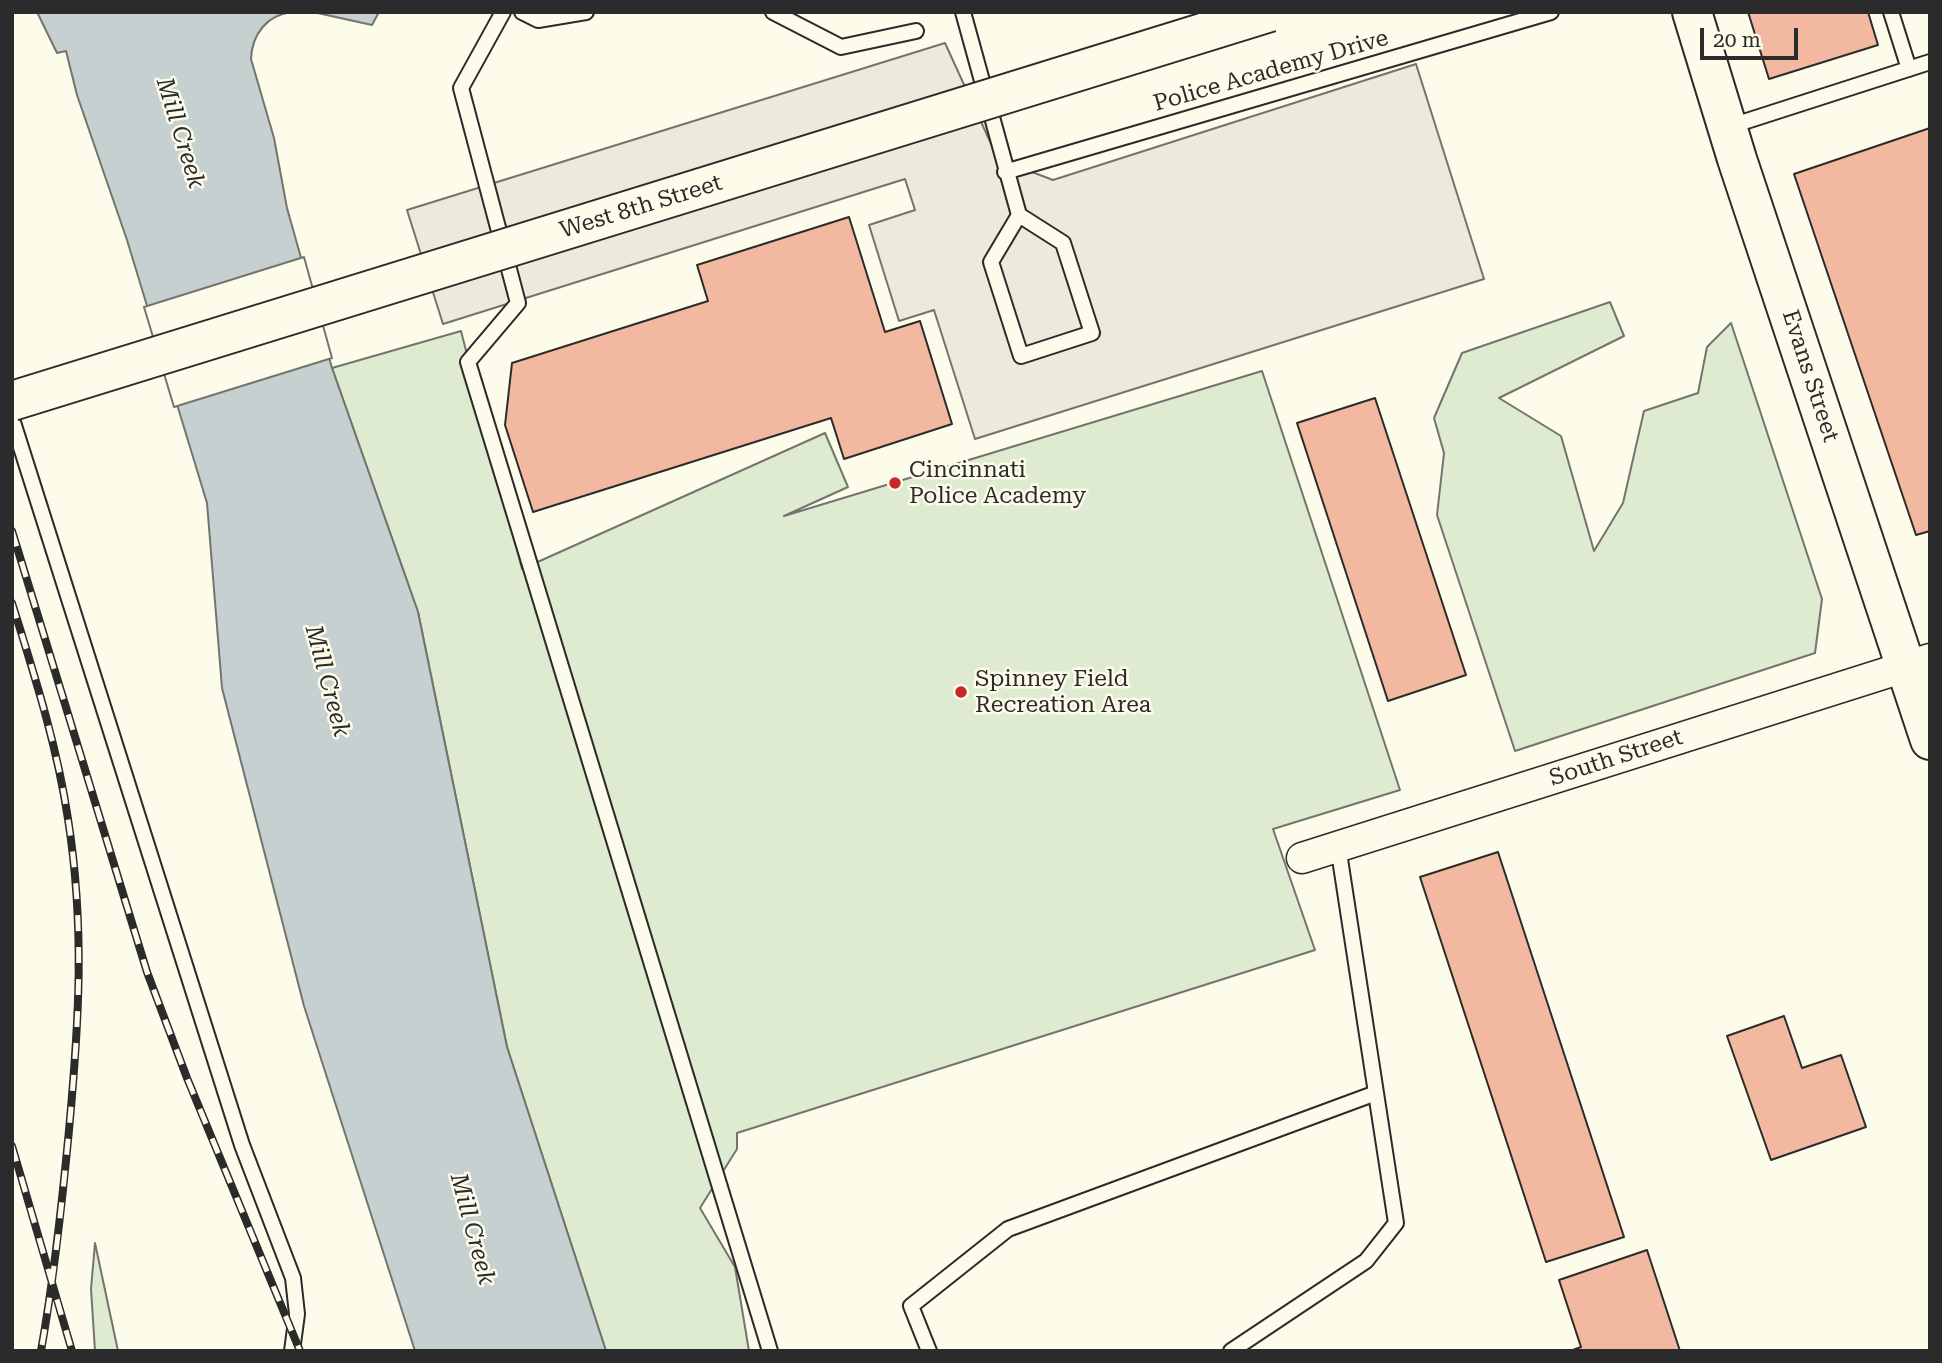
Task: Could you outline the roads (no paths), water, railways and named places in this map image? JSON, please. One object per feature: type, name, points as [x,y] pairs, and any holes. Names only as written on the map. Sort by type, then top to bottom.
[{"type":"main road","name":"West 8th Street","points":[[12,401],[1270,12]]},
{"type":"main road","name":"Evans Street","points":[[1692,12],[1727,128],[1918,663],[1930,740]]},
{"type":"street","name":"South Street","points":[[1302,858],[1918,663]]},
{"type":"lane","points":[[503,12],[461,88],[518,303],[468,362],[771,1351]]},
{"type":"lane","points":[[522,12],[538,20],[586,12]]},
{"type":"lane","points":[[773,12],[841,47],[916,31]]},
{"type":"lane","points":[[963,12],[1004,172],[1018,215],[1063,243],[1091,333],[1021,356],[991,262],[1018,215]]},
{"type":"lane","name":"Police Academy Drive","points":[[1004,172],[1551,12]]},
{"type":"lane","points":[[1891,12],[1909,69]]},
{"type":"lane","points":[[1727,128],[1930,62]]},
{"type":"lane","points":[[12,419],[242,1145],[288,1260],[297,1302],[292,1351]]},
{"type":"lane","points":[[1231,1351],[1366,1261],[1396,1223],[1338,846]]},
{"type":"lane","points":[[929,1351],[911,1306],[1007,1229],[1376,1093]]},
{"type":"water","name":"Mill Creek","points":[[37,12],[292,12],[275,17],[262,27],[254,42],[251,59],[274,138],[287,208],[332,368],[418,612],[507,1047],[606,1351],[415,1351],[304,1006],[222,688],[207,503],[127,240],[77,95],[66,51],[57,53]]},
{"type":"water","points":[[313,12],[379,12],[372,25]]},
{"type":"railway","points":[[12,531],[147,972],[187,1078],[300,1351]]},
{"type":"railway","points":[[12,603],[58,764],[68,819],[77,898],[78,1013],[69,1130],[41,1351]]},
{"type":"railway","points":[[12,1146],[72,1351]]},
{"type":"place","name":"Cincinnati Police Academy","points":[[895,483]]},
{"type":"place","name":"Spinney Field Recreation Area","points":[[961,692]]}]
